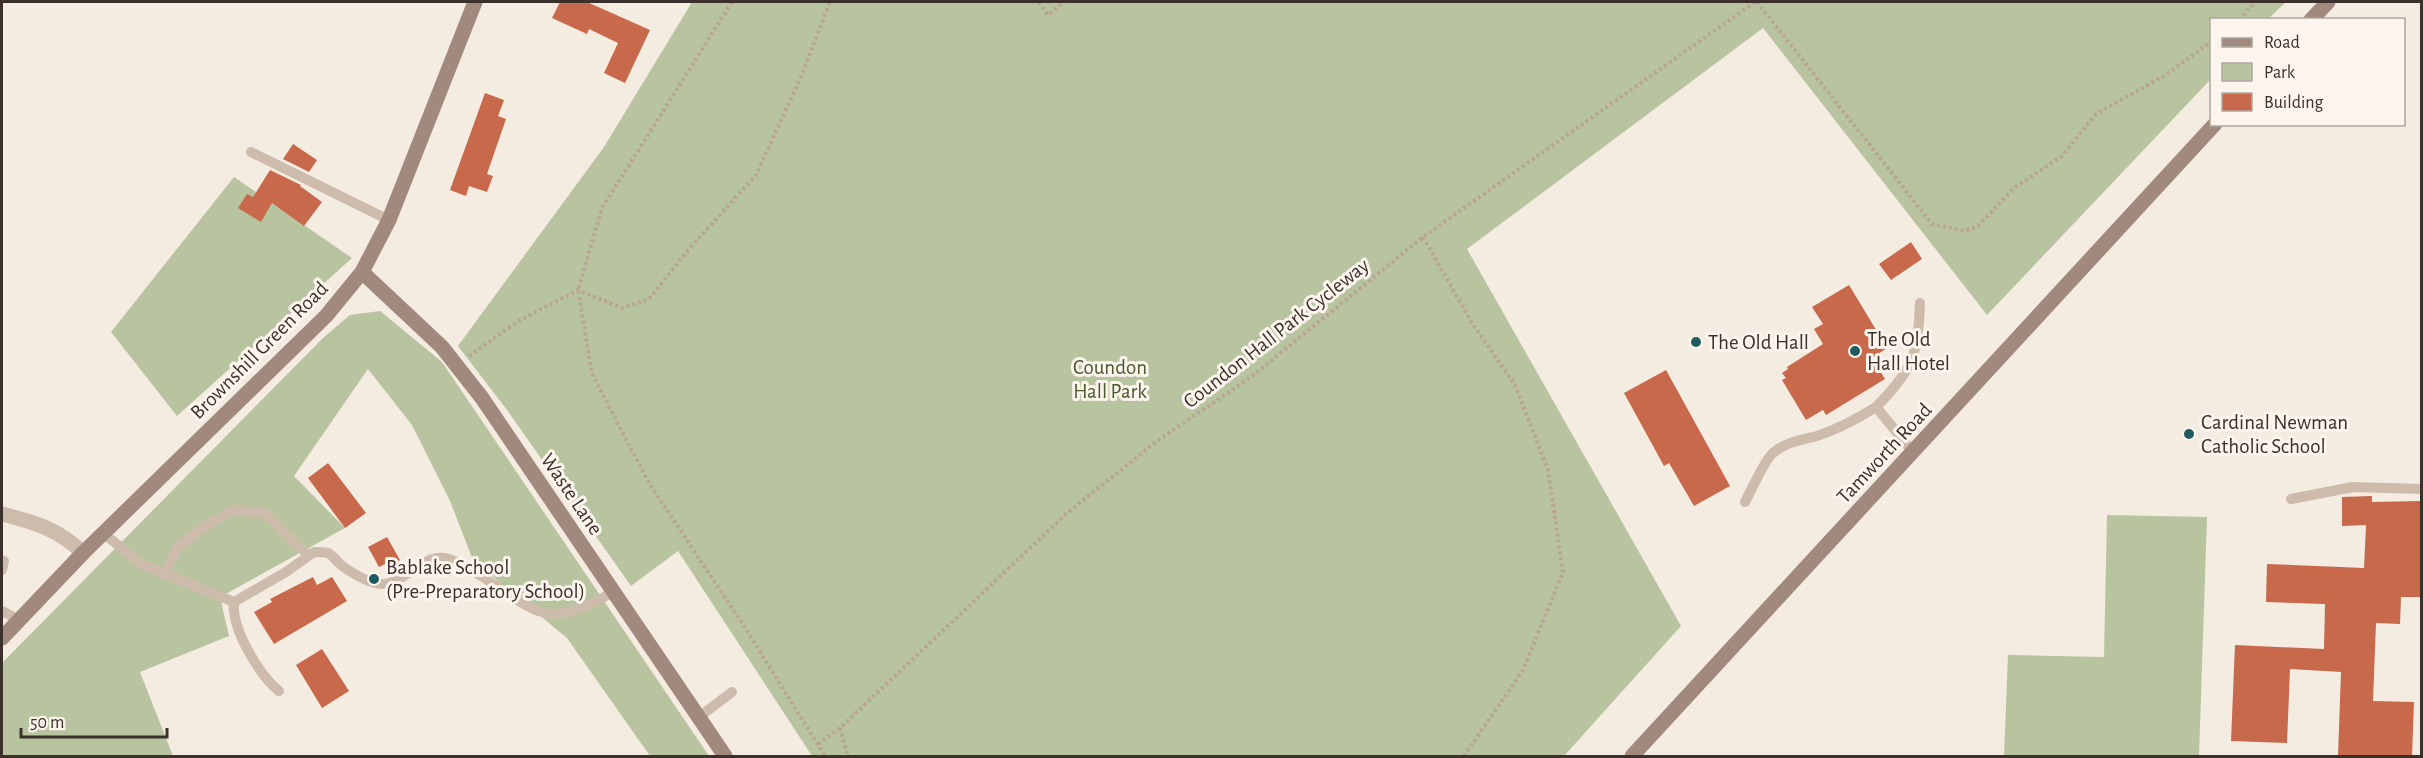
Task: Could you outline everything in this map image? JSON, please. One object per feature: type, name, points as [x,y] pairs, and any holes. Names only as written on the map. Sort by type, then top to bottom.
[{"type":"street","name":"Brownshill Green Road","points":[[2,638],[103,533],[327,316],[362,272],[390,220],[475,2]]},
{"type":"street","points":[[2314,18],[2328,2]]},
{"type":"street","name":"Tamworth Road","points":[[1632,756],[2213,126]]},
{"type":"street","name":"Waste Lane","points":[[362,272],[442,347],[482,398],[725,756]]},
{"type":"street","points":[[2,514],[50,528],[67,537],[83,553]]},
{"type":"lane","points":[[251,152],[390,220]]},
{"type":"lane","points":[[1745,502],[1772,453],[1801,438],[1814,437],[1858,418],[1876,407],[1893,389],[1912,361],[1920,303]]},
{"type":"lane","points":[[1876,407],[1913,452]]},
{"type":"lane","points":[[2290,499],[2353,487],[2421,489]]},
{"type":"lane","points":[[165,575],[176,549],[202,528],[233,510],[265,513],[308,555]]},
{"type":"lane","points":[[103,533],[143,565],[234,602]]},
{"type":"lane","points":[[234,602],[278,577],[314,552],[329,554],[340,564],[375,584],[386,584],[430,561],[443,558],[459,563],[534,611],[553,615],[584,609],[613,592]]},
{"type":"lane","points":[[234,602],[236,623],[248,648],[267,682],[279,691]]},
{"type":"lane","points":[[2,611],[19,620]]},
{"type":"lane","points":[[699,717],[732,692]]},
{"type":"path","points":[[732,2],[602,208],[578,290],[592,374],[650,483],[744,626],[825,756]]},
{"type":"path","points":[[456,365],[520,320],[578,290],[622,308],[649,299],[689,249],[756,175],[801,77],[830,2]]},
{"type":"path","points":[[1040,2],[1048,15],[1064,2]]},
{"type":"path","points":[[1756,2],[1932,224],[1965,231],[1978,226],[2014,188],[2062,156],[2096,114],[2164,76],[2210,42]]},
{"type":"path","name":"Coundon Hall Park Cycleway","points":[[818,744],[840,728],[1066,514],[1157,441],[1251,377],[1423,237],[1756,2]]},
{"type":"path","points":[[2241,18],[2255,2]]},
{"type":"path","points":[[1423,237],[1472,322],[1515,385],[1548,470],[1563,573],[1523,670],[1464,756]]},
{"type":"path","points":[[840,728],[848,756]]},
{"type":"green space","name":"Coundon Hall Park","points":[[692,2],[2286,2],[2269,18],[2210,18],[2210,80],[1987,315],[1763,28],[1467,249],[1681,626],[1564,756],[812,756],[678,551],[631,586],[507,410],[458,346],[604,147]]},
{"type":"green space","points":[[234,177],[352,258],[177,416],[111,332]]},
{"type":"green space","points":[[380,311],[442,362],[709,756],[650,756],[567,638],[473,560],[450,501],[412,425],[368,369],[294,476],[345,528],[220,597],[229,636],[140,672],[173,756],[2,756],[2,663],[323,338],[350,315]]},
{"type":"green space","points":[[2107,515],[2207,517],[2199,756],[2004,756],[2008,655],[2104,657]]},
{"type":"building","points":[[560,2],[587,2],[650,30],[625,83],[604,73],[618,43],[589,29],[587,34],[552,18]]},
{"type":"building","points":[[485,93],[504,100],[498,116],[506,119],[487,174],[493,176],[487,192],[469,186],[466,196],[450,190]]},
{"type":"building","points":[[293,144],[317,160],[309,172],[283,159]]},
{"type":"building","points":[[270,170],[301,185],[322,202],[304,226],[272,203],[261,222],[238,208],[247,194],[253,197]]},
{"type":"building","points":[[1911,242],[1922,259],[1891,280],[1879,264]]},
{"type":"building","name":"The Old Hall Hotel","points":[[1849,285],[1887,348],[1872,358],[1885,379],[1826,415],[1823,410],[1806,420],[1782,380],[1786,378],[1782,373],[1788,369],[1787,367],[1823,344],[1814,329],[1823,324],[1812,307]]},
{"type":"building","points":[[1666,370],[1730,486],[1694,506],[1669,463],[1664,466],[1624,393]]},
{"type":"building","points":[[328,463],[366,513],[345,528],[308,478]]},
{"type":"building","points":[[2372,496],[2372,502],[2421,501],[2421,597],[2401,597],[2400,624],[2376,623],[2373,701],[2414,702],[2412,756],[2338,756],[2341,672],[2290,669],[2287,743],[2231,741],[2235,645],[2324,649],[2325,604],[2266,602],[2267,564],[2364,568],[2366,525],[2342,526],[2342,497]]},
{"type":"building","points":[[387,537],[400,560],[389,568],[385,564],[379,567],[368,547]]},
{"type":"building","points":[[313,577],[317,585],[332,577],[347,601],[274,644],[254,612],[272,602],[270,599]]},
{"type":"building","points":[[322,649],[349,691],[322,708],[296,665]]},
{"type":"place","name":"The Old Hall","points":[[1696,342]]},
{"type":"place","name":"The Old Hall Hotel","points":[[1855,351]]},
{"type":"place","name":"Cardinal Newman Catholic School","points":[[2189,434]]},
{"type":"place","name":"Bablake School (Pre-Preparatory School)","points":[[374,579]]}]
